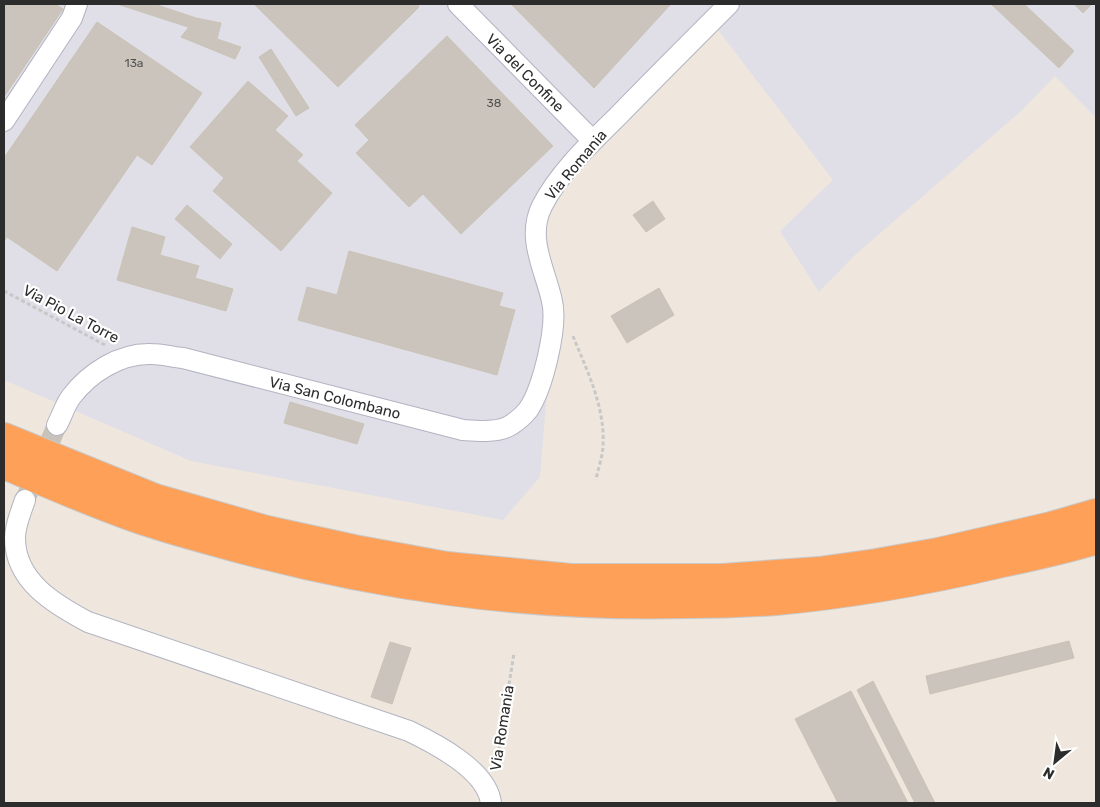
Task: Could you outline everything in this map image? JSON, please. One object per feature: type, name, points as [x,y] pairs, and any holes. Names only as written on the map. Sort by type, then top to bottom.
[{"type":"highway","points":[[4,437],[155,498],[267,530],[354,549],[447,566],[571,578],[722,578],[820,571],[938,552],[1051,526],[1096,512]]},
{"type":"highway","points":[[4,465],[150,523],[264,556],[424,588],[577,604],[649,605],[775,601],[866,590],[944,577],[1074,547],[1096,540]]},
{"type":"street","points":[[5,118],[72,18],[77,4]]},
{"type":"street","name":"Via del Confine","points":[[458,4],[593,141]]},
{"type":"street","name":"Via Romania","points":[[553,302],[537,245],[535,226],[542,206],[555,186],[593,141],[729,4]]},
{"type":"street","name":"Via San Colombano","points":[[57,425],[71,398],[87,380],[105,367],[127,357],[150,354],[182,358],[463,430],[490,431],[510,426],[527,411],[536,395],[551,344],[553,302]]},
{"type":"street","points":[[25,500],[18,520],[15,537],[17,557],[29,579],[44,595],[65,610],[88,622],[409,731],[439,745],[463,762],[481,782],[491,799]]},
{"type":"path","name":"Via Pio La Torre","points":[[4,291],[127,357]]},
{"type":"path","points":[[572,335],[592,383],[601,412],[603,446],[596,480]]},
{"type":"path","name":"Via Romania","points":[[491,799],[514,654]]},
{"type":"shaded area","points":[[4,4],[1096,4],[1096,118],[1055,76],[1019,113],[855,255],[819,292],[780,231],[833,180],[712,22],[542,206],[551,344],[540,477],[503,520],[191,461],[4,380]]},
{"type":"building","points":[[4,4],[55,4],[63,9],[4,97]]},
{"type":"building","points":[[117,4],[154,4],[196,18],[188,27]]},
{"type":"building","points":[[254,4],[417,4],[419,7],[338,87]]},
{"type":"building","points":[[511,4],[669,4],[670,5],[594,88]]},
{"type":"building","points":[[991,4],[1024,4],[1074,51],[1059,68]]},
{"type":"building","points":[[1074,4],[1092,4],[1083,13]]},
{"type":"building","points":[[196,18],[221,23],[217,39],[241,47],[235,59],[181,37]]},
{"type":"building","points":[[97,22],[202,93],[152,165],[137,155],[57,271],[7,237],[4,241],[4,158]]},
{"type":"building","points":[[447,36],[553,146],[461,234],[423,194],[409,207],[356,153],[369,140],[355,125]]},
{"type":"building","points":[[271,49],[309,108],[296,116],[259,57]]},
{"type":"building","points":[[248,81],[288,116],[275,130],[303,155],[297,161],[332,193],[281,251],[213,191],[224,178],[190,147]]},
{"type":"building","points":[[653,201],[665,219],[646,232],[633,215]]},
{"type":"building","points":[[187,205],[232,244],[220,259],[175,219]]},
{"type":"building","points":[[132,227],[165,237],[160,255],[199,266],[195,278],[233,289],[226,311],[117,280]]},
{"type":"building","points":[[349,251],[503,293],[499,306],[515,310],[497,375],[298,320],[307,287],[337,295]]},
{"type":"building","points":[[659,288],[674,315],[627,343],[611,316]]},
{"type":"building","points":[[290,402],[364,424],[357,444],[284,423]]},
{"type":"building","points":[[1069,641],[1074,658],[930,694],[926,676]]},
{"type":"building","points":[[390,642],[411,648],[392,704],[371,697]]},
{"type":"building","points":[[873,681],[935,803],[915,803],[857,690]]},
{"type":"building","points":[[851,691],[908,803],[838,803],[795,719]]},
{"type":"tunnel","points":[[25,500],[57,425]]}]
